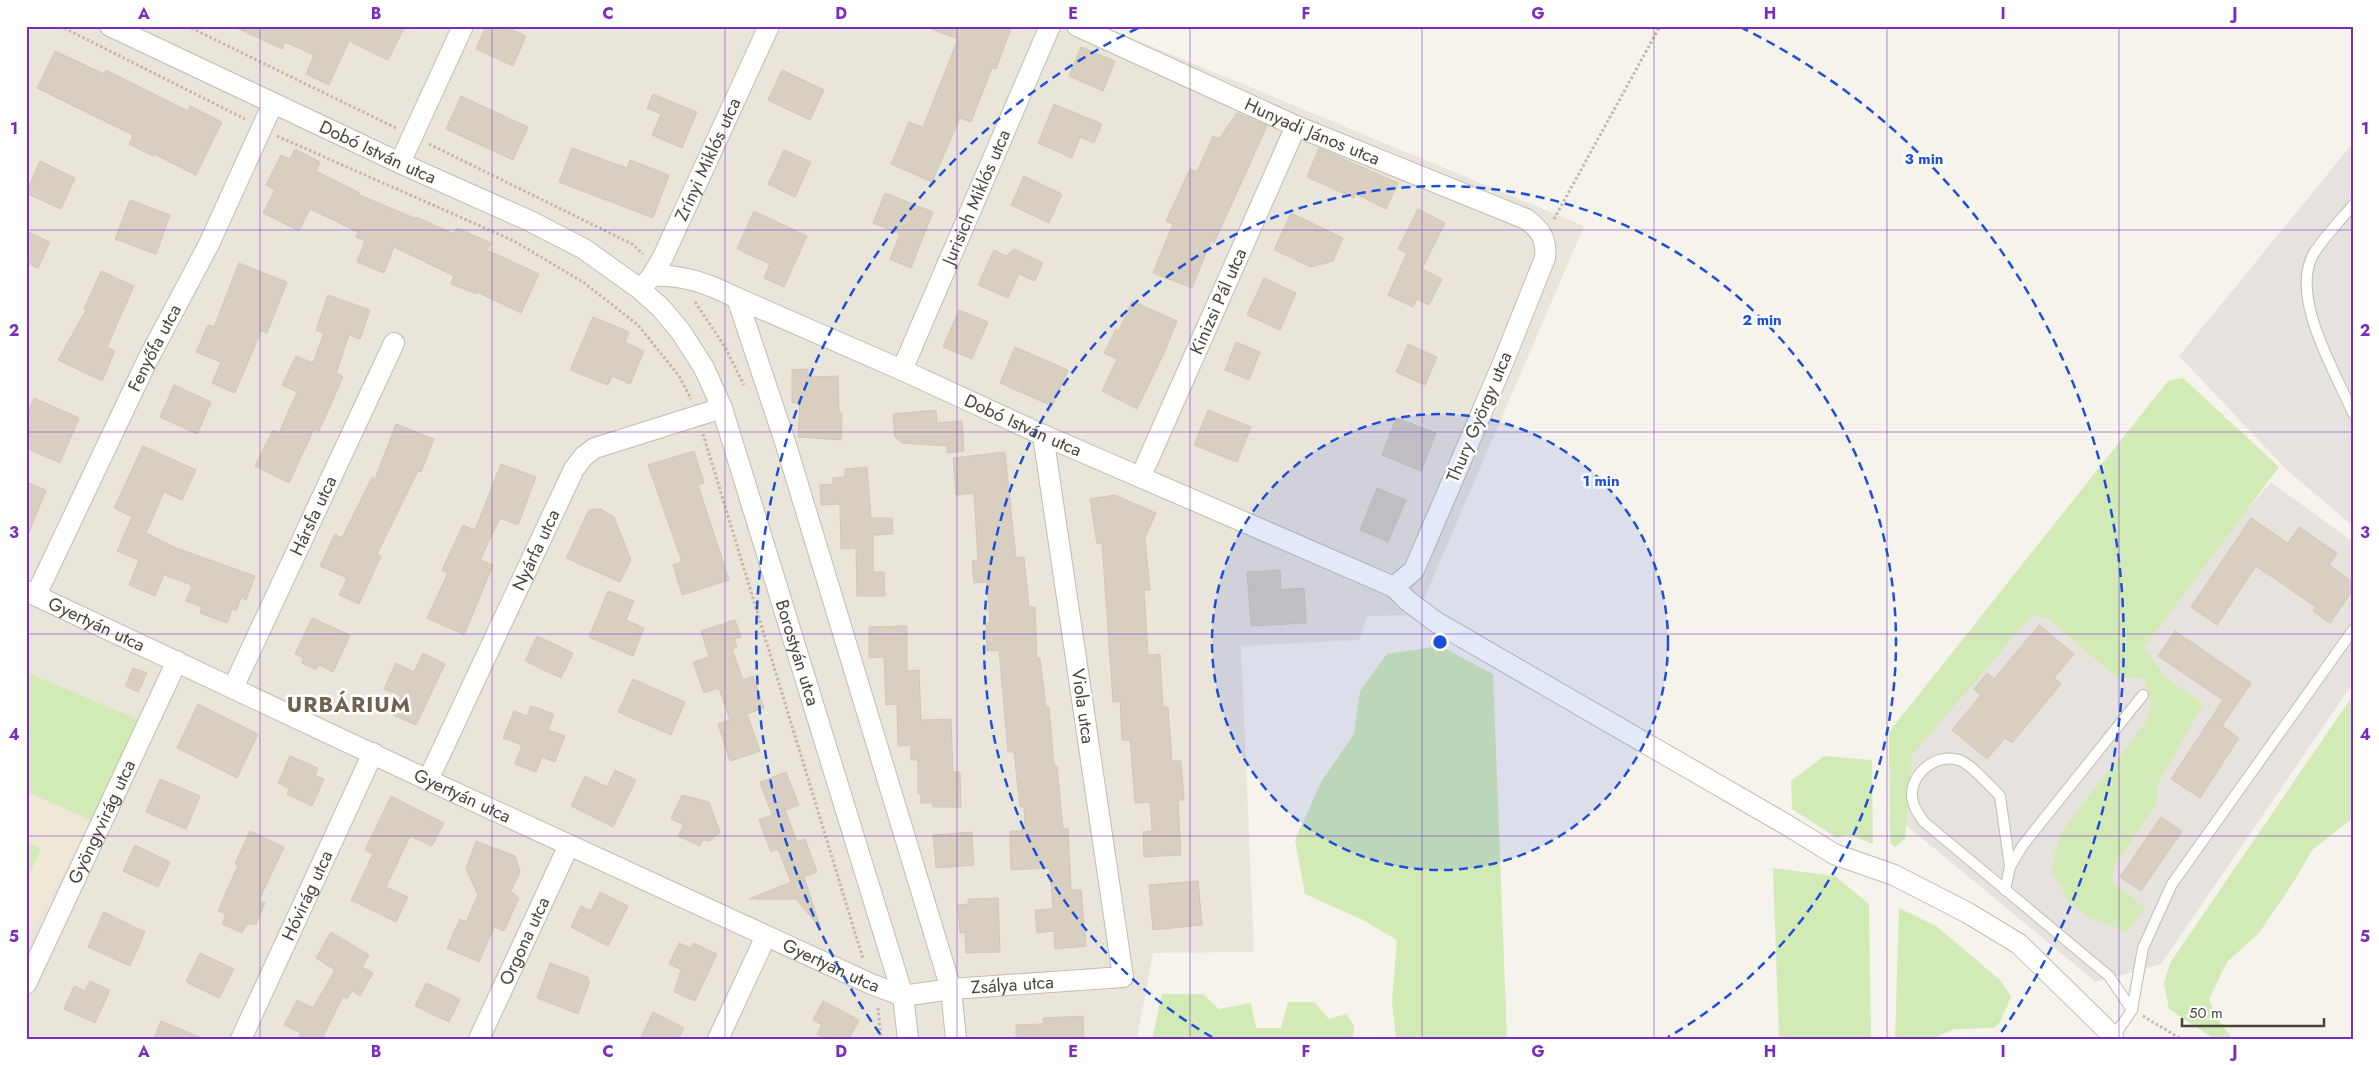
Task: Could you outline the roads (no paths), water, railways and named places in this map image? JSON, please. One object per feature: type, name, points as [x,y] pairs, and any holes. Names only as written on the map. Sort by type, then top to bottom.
[{"type":"street","name":"Dobó István utca","points":[[110,26],[150,34],[273,103],[400,163],[530,221],[646,282],[671,275],[696,280],[902,370],[1043,435],[1394,587],[1408,601],[1436,622],[1787,824],[1834,854],[1894,875],[1968,913],[2019,944],[2113,1038]]},
{"type":"street","points":[[400,163],[463,26]]},
{"type":"street","name":"Zrínyi Miklós utca","points":[[646,282],[663,257],[769,26]]},
{"type":"street","name":"Jurisich Miklós utca","points":[[902,370],[1050,26]]},
{"type":"street","name":"Hunyadi János utca","points":[[1077,26],[1296,126],[1526,219],[1538,228],[1544,237]]},
{"type":"street","name":"Fenyőfa utca","points":[[31,593],[147,361],[209,244],[273,103]]},
{"type":"street","name":"Kinizsi Pál utca","points":[[1141,476],[1296,126]]},
{"type":"street","name":"Thury György utca","points":[[1394,587],[1414,570],[1503,363],[1545,258],[1546,246],[1544,237]]},
{"type":"street","name":"Borostyán utca","points":[[646,282],[661,308],[681,332],[704,368],[722,408],[903,996],[908,1039]]},
{"type":"street","points":[[737,298],[786,445],[951,989],[956,1039]]},
{"type":"street","name":"Hársfa utca","points":[[233,688],[394,343]]},
{"type":"street","name":"Nyárfa utca","points":[[428,780],[579,462],[596,448],[722,408]]},
{"type":"street","name":"Viola utca","points":[[1043,435],[1123,977]]},
{"type":"street","name":"Gyertyán utca","points":[[31,593],[428,780],[871,984],[903,996]]},
{"type":"street","name":"Gyöngyvirág utca","points":[[26,984],[177,661]]},
{"type":"street","name":"Hóvirág utca","points":[[240,1039],[373,753]]},
{"type":"street","name":"Orgona utca","points":[[479,1039],[569,845]]},
{"type":"street","points":[[718,1039],[766,936]]},
{"type":"street","name":"Zsálya utca","points":[[903,996],[951,989],[1123,977]]},
{"type":"lane","points":[[2353,205],[2311,257],[2305,276],[2306,296],[2314,324],[2353,413]]},
{"type":"lane","points":[[2113,1038],[2132,1010],[2143,948],[2172,884],[2353,630]]},
{"type":"lane","points":[[2005,890],[2010,867],[2022,845],[2142,695]]},
{"type":"lane","points":[[2010,867],[2000,796],[1959,760],[1940,759],[1923,768],[1914,784],[1912,801],[1924,822],[2109,976],[2132,1010]]},
{"type":"district","name":"URBÁRIUM","points":[[349,704]]}]
